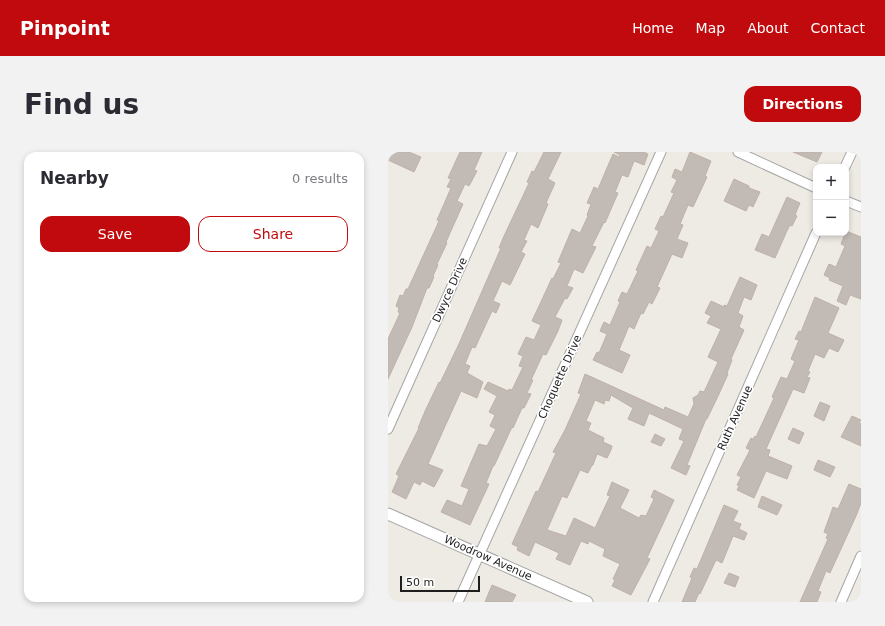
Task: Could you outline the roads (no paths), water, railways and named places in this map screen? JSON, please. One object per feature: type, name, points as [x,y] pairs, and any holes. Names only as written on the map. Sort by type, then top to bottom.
[{"type":"street","name":"Dwyce Drive","points":[[388,429],[512,152]]},
{"type":"street","name":"Choquette Drive","points":[[458,602],[661,152]]},
{"type":"street","points":[[738,152],[813,187]]},
{"type":"street","points":[[846,164],[852,152]]},
{"type":"street","points":[[849,202],[861,207]]},
{"type":"street","name":"Ruth Avenue","points":[[653,602],[815,236]]},
{"type":"street","name":"Woodrow Avenue","points":[[388,514],[587,602]]},
{"type":"street","points":[[841,602],[861,556]]}]
